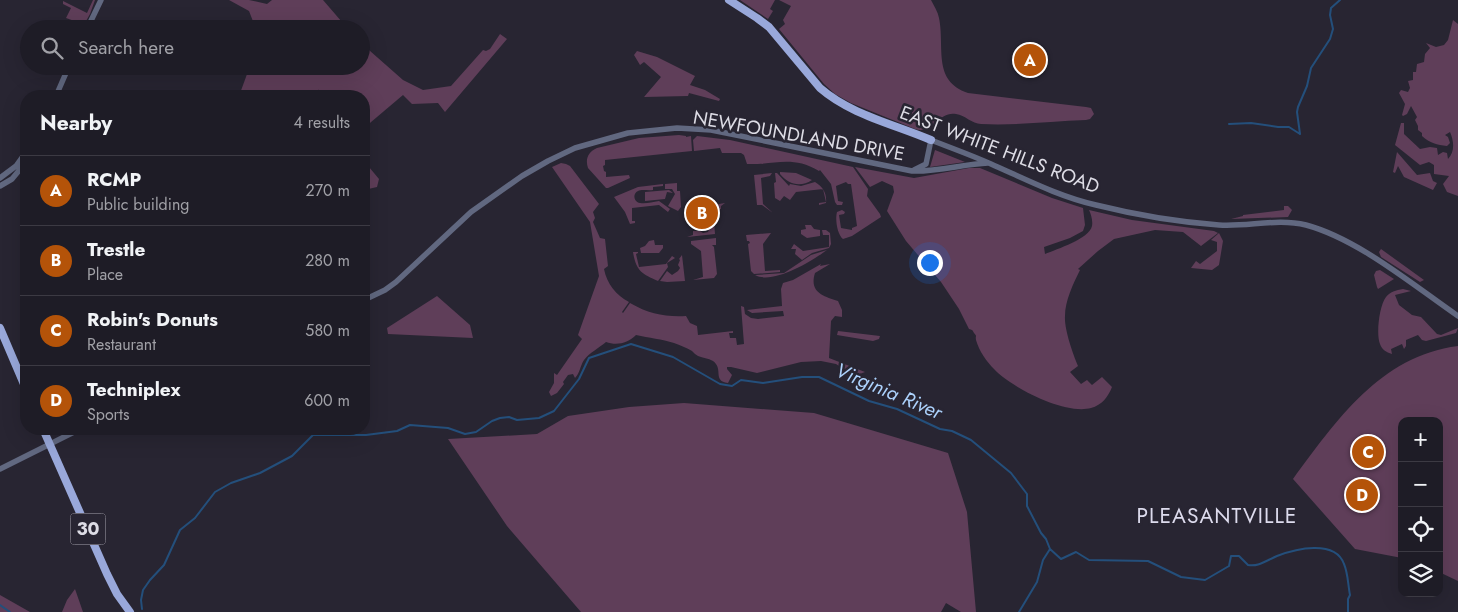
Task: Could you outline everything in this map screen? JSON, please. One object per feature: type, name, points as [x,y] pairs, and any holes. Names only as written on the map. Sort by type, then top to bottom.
[{"type":"main road","name":"EAST WHITE HILLS ROAD","points":[[729,0],[769,27],[820,88],[830,96],[852,109],[931,140]]},
{"type":"main road","points":[[0,328],[20,375]]},
{"type":"main road","name":"30","points":[[46,435],[106,574],[130,612]]},
{"type":"street","points":[[91,20],[101,0]]},
{"type":"street","points":[[59,90],[66,75]]},
{"type":"street","name":"NEWFOUNDLAND DRIVE","points":[[370,297],[396,282],[471,212],[522,176],[548,160],[575,148],[628,133],[676,128],[711,130],[912,171],[926,164],[931,140]]},
{"type":"street","name":"EAST WHITE HILLS ROAD","points":[[931,140],[1036,185],[1094,205],[1144,215],[1219,225],[1289,222],[1314,228],[1340,238],[1374,258],[1458,316]]},
{"type":"street","points":[[0,178],[16,166],[20,160]]},
{"type":"street","points":[[912,171],[988,163]]},
{"type":"street","points":[[0,186],[12,179],[20,169]]},
{"type":"street","points":[[0,469],[68,435]]},
{"type":"shaded area","points":[[93,0],[95,0],[87,20],[66,18],[71,8],[63,4],[63,1],[87,13]]},
{"type":"shaded area","points":[[229,0],[249,0],[267,4],[272,0],[323,0],[340,20],[252,20],[249,11]]},
{"type":"shaded area","points":[[740,0],[775,0],[770,9],[773,11],[768,19]]},
{"type":"shaded area","points":[[779,0],[931,0],[939,18],[942,62],[949,80],[957,88],[968,93],[1086,107],[1091,108],[1094,114],[1090,119],[1086,120],[1020,124],[978,124],[959,115],[950,114],[926,129],[915,129],[851,103],[835,94],[824,84],[779,29],[785,24],[783,20],[791,6]]},
{"type":"shaded area","points":[[1453,20],[1458,24],[1458,196],[1447,192],[1443,184],[1449,176],[1434,174],[1434,165],[1429,162],[1420,165],[1395,145],[1401,123],[1404,123],[1404,134],[1420,149],[1437,148],[1438,155],[1443,152],[1447,153],[1448,159],[1452,153],[1453,143],[1450,132],[1445,135],[1450,143],[1447,146],[1434,143],[1422,136],[1415,120],[1417,117],[1411,106],[1407,114],[1402,115],[1405,104],[1399,93],[1401,90],[1408,92],[1410,88],[1408,81],[1413,80],[1413,72],[1416,72],[1417,64],[1424,62],[1425,54],[1430,48],[1426,43],[1436,47],[1444,45],[1448,40]]},
{"type":"shaded area","points":[[500,34],[507,39],[445,112],[438,103],[412,104],[403,95],[370,123],[370,90],[241,90],[247,75],[370,75],[370,51],[403,80],[423,90],[451,86],[483,50],[490,49]]},
{"type":"shaded area","points":[[637,51],[657,57],[695,76],[690,85],[705,90],[720,99],[719,101],[689,93],[688,96],[644,97],[661,77],[644,62],[640,65],[634,55]]},
{"type":"shaded area","points":[[691,136],[692,151],[605,160],[605,165],[603,166],[606,177],[629,175],[630,178],[608,188],[588,168],[588,156],[597,148],[639,138]]},
{"type":"shaded area","points":[[697,136],[730,140],[853,167],[868,189],[867,196],[881,217],[852,236],[843,239],[839,234],[837,226],[837,212],[842,210],[845,212],[839,215],[841,228],[852,230],[852,228],[857,226],[851,184],[846,182],[836,186],[838,201],[843,202],[842,205],[837,205],[831,184],[820,170],[792,162],[747,164],[744,155],[741,153],[722,153],[720,148],[694,151],[693,140]]},
{"type":"shaded area","points":[[935,150],[965,162],[930,167]]},
{"type":"shaded area","points":[[1397,152],[1417,175],[1430,173],[1433,181],[1437,183],[1433,190],[1404,177],[1398,166],[1395,173],[1393,172]]},
{"type":"shaded area","points":[[561,163],[570,166],[599,204],[593,212],[595,218],[593,222],[600,238],[605,239],[608,266],[604,269],[607,280],[620,296],[629,302],[623,313],[630,303],[657,314],[686,316],[690,323],[697,326],[698,335],[733,331],[733,333],[729,333],[730,338],[736,338],[737,345],[744,344],[741,306],[744,307],[745,314],[751,318],[784,316],[783,311],[752,313],[747,310],[782,306],[781,289],[783,283],[793,280],[821,264],[820,266],[830,264],[815,273],[814,279],[816,289],[823,295],[838,301],[842,310],[842,317],[835,316],[831,321],[829,358],[865,372],[857,375],[848,372],[836,364],[821,361],[801,362],[757,373],[727,367],[732,375],[728,383],[720,380],[718,368],[713,361],[698,356],[674,343],[636,335],[622,343],[606,342],[586,357],[575,378],[573,374],[568,375],[557,393],[551,396],[549,392],[554,383],[554,373],[557,375],[582,339],[578,335],[599,276],[590,222],[552,167]]},
{"type":"shaded area","points":[[855,167],[914,178],[969,168],[980,168],[1052,198],[1083,208],[1085,225],[1083,231],[1070,238],[1044,247],[1045,254],[1072,243],[1090,231],[1092,222],[1089,210],[1132,220],[1218,233],[1201,246],[1183,232],[1155,230],[1114,239],[1078,269],[1080,270],[1065,310],[1067,334],[1078,366],[1070,372],[1081,384],[1087,380],[1092,385],[1102,377],[1112,387],[1104,400],[1095,407],[1067,408],[1026,392],[991,366],[979,348],[976,335],[969,329],[959,309],[941,282],[906,241],[887,211],[894,192],[893,186],[882,181],[870,187]]},
{"type":"shaded area","points":[[370,168],[379,179],[377,187],[370,189]]},
{"type":"shaded area","points":[[780,172],[796,173],[812,180],[803,184],[794,184],[783,177]]},
{"type":"shaded area","points":[[772,173],[770,176],[761,178],[763,204],[773,213],[762,205],[757,205],[754,175]]},
{"type":"shaded area","points":[[775,173],[789,186],[790,184],[801,186],[815,182],[823,189],[796,192],[790,200],[784,196],[780,201],[775,198]]},
{"type":"shaded area","points":[[677,183],[677,191],[680,191],[681,207],[678,211],[668,206],[675,194],[672,189],[665,189],[665,184]]},
{"type":"shaded area","points":[[663,184],[663,186],[653,187],[653,190],[638,191],[634,198],[640,203],[659,201],[670,209],[668,212],[659,205],[632,208],[632,221],[635,221],[635,223],[630,224],[625,212],[614,197],[638,187]]},
{"type":"shaded area","points":[[669,190],[673,193],[667,192],[665,199],[645,201],[645,192]]},
{"type":"shaded area","points":[[725,203],[721,206],[721,209],[713,210],[715,234],[687,237],[693,235],[693,231],[708,232],[707,206]]},
{"type":"shaded area","points":[[1284,206],[1288,206],[1292,210],[1288,217],[1231,219],[1243,215],[1284,210]]},
{"type":"shaded area","points":[[805,225],[811,225],[814,229],[820,230],[820,236],[807,238],[801,234],[801,230],[806,229]]},
{"type":"shaded area","points":[[822,230],[830,233],[831,244],[829,248],[812,253],[802,260],[795,254],[796,249],[791,249],[794,244],[803,251],[829,247],[829,235],[823,235]]},
{"type":"shaded area","points":[[771,233],[763,244],[765,271],[780,270],[780,272],[754,274],[751,271],[748,244],[750,243],[747,241],[746,235]]},
{"type":"shaded area","points":[[1219,233],[1223,241],[1219,265],[1212,270],[1191,268],[1196,261],[1200,264],[1217,251],[1217,242],[1211,240]]},
{"type":"shaded area","points":[[716,238],[716,245],[712,245],[714,247],[717,274],[714,278],[693,280],[703,277],[701,251],[691,244],[691,241]]},
{"type":"shaded area","points":[[654,240],[655,245],[663,245],[659,253],[641,253],[640,248],[649,241]]},
{"type":"shaded area","points":[[1381,249],[1424,280],[1420,282],[1381,257],[1379,252]]},
{"type":"shaded area","points":[[827,250],[812,260],[782,274],[772,277],[755,275],[784,273],[811,255]]},
{"type":"shaded area","points":[[633,252],[638,252],[636,254],[639,267],[666,264],[672,256],[675,258],[667,263],[668,267],[658,281],[638,268]]},
{"type":"shaded area","points":[[682,255],[685,281],[660,281],[667,271],[672,275],[678,271],[680,268],[678,265],[679,259]]},
{"type":"shaded area","points":[[1380,270],[1394,279],[1378,289],[1374,275],[1376,271]]},
{"type":"shaded area","points":[[1403,289],[1411,291],[1395,295],[1399,305],[1412,315],[1421,317],[1437,334],[1441,335],[1458,328],[1456,333],[1426,341],[1422,340],[1418,335],[1406,340],[1404,349],[1402,344],[1391,349],[1392,354],[1384,350],[1380,344],[1378,334],[1382,307],[1389,294]]},
{"type":"shaded area","points":[[437,296],[470,325],[473,338],[388,334],[387,328]]},
{"type":"shaded area","points":[[838,331],[880,336],[879,339],[873,341],[837,335]]},
{"type":"shaded area","points":[[1458,346],[1458,581],[1443,574],[1443,417],[1398,417],[1398,557],[1355,549],[1293,479],[1326,435],[1362,394],[1383,377],[1405,363],[1430,352]]},
{"type":"shaded area","points":[[684,403],[814,413],[948,453],[967,512],[976,612],[961,612],[946,603],[941,612],[581,612],[507,526],[448,439],[537,434],[568,416],[629,407]]},
{"type":"shaded area","points":[[75,589],[83,612],[62,612],[67,600]]},
{"type":"shaded area","points":[[0,595],[30,612],[0,612]]},
{"type":"waterway","points":[[1300,134],[1298,107],[1307,86],[1311,68],[1330,39],[1333,29],[1330,15],[1331,8],[1340,0]]},
{"type":"waterway","points":[[1229,124],[1251,123],[1289,127],[1300,134]]},
{"type":"waterway","name":"Virginia River","points":[[370,434],[397,431],[410,425],[448,428],[465,434],[476,432],[500,418],[509,417],[517,420],[539,418],[554,411],[579,379],[589,358],[631,344],[673,357],[720,384],[732,386],[741,380],[763,383],[802,377],[819,377],[869,401],[897,409],[940,429],[952,431],[971,440],[1011,473],[1027,494],[1027,506],[1041,533],[1050,549],[1061,559],[1076,552],[1089,560],[1148,561],[1181,577],[1205,580],[1229,566],[1231,556],[1239,556],[1248,565],[1252,565],[1285,553],[1304,549],[1324,549],[1332,551],[1339,556],[1344,564],[1350,595],[1348,599],[1348,612]]},
{"type":"waterway","name":"Virginia River","points":[[142,609],[143,590],[164,565],[180,530],[195,518],[215,492],[231,483],[260,473],[292,456],[313,435]]},
{"type":"waterway","name":"Virginia River","points":[[313,435],[366,435]]},
{"type":"waterway","points":[[1019,612],[1037,582],[1043,560],[1050,549]]},
{"type":"waterway","name":"Virginia River","points":[[0,605],[10,612]]},
{"type":"place","name":"RCMP","points":[[1030,60]]},
{"type":"place","name":"Trestle","points":[[702,213]]},
{"type":"place","name":"Robin's Donuts","points":[[1368,452]]},
{"type":"place","name":"Techniplex","points":[[1362,495]]},
{"type":"district","name":"PLEASANTVILLE","points":[[1217,516]]}]
